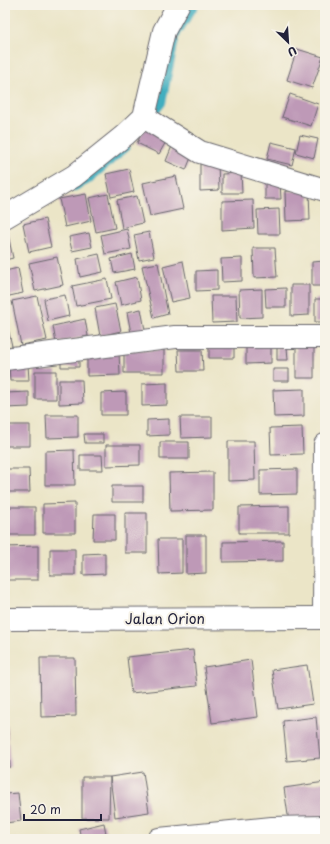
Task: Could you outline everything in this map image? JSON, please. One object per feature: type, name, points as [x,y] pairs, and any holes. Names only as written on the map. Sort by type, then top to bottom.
[{"type":"main road","points":[[5,217],[74,176],[125,135],[149,120],[164,31],[178,5]]},
{"type":"main road","points":[[149,120],[200,152],[325,190]]},
{"type":"main road","points":[[5,359],[175,337],[325,337]]},
{"type":"main road","points":[[324,618],[325,445]]},
{"type":"main road","name":"Jalan Orion","points":[[5,619],[324,618]]},
{"type":"main road","points":[[159,839],[253,834],[272,828],[325,827]]},
{"type":"building","points":[[297,49],[323,57],[312,88],[287,80]]},
{"type":"building","points":[[290,94],[318,104],[311,126],[282,117]]},
{"type":"building","points":[[145,127],[168,138],[159,154],[137,143]]},
{"type":"building","points":[[300,135],[318,139],[314,158],[296,153]]},
{"type":"building","points":[[271,142],[296,148],[292,165],[267,159]]},
{"type":"building","points":[[172,146],[192,155],[186,170],[166,161]]},
{"type":"building","points":[[200,163],[218,163],[219,190],[200,191]]},
{"type":"building","points":[[129,169],[134,192],[111,197],[106,174]]},
{"type":"building","points":[[241,173],[242,193],[222,193],[222,174]]},
{"type":"building","points":[[176,176],[183,209],[150,216],[143,183]]},
{"type":"building","points":[[265,182],[280,182],[281,199],[265,199]]},
{"type":"building","points":[[285,191],[309,191],[310,220],[286,221]]},
{"type":"building","points":[[86,194],[91,221],[65,227],[59,199]]},
{"type":"building","points":[[108,194],[115,228],[96,232],[89,198]]},
{"type":"building","points":[[137,196],[143,223],[122,228],[117,200]]},
{"type":"building","points":[[253,200],[254,228],[222,230],[222,201]]},
{"type":"building","points":[[279,209],[280,234],[258,234],[257,210]]},
{"type":"building","points":[[45,219],[51,247],[29,252],[23,224]]},
{"type":"building","points":[[127,229],[131,249],[105,254],[101,235]]},
{"type":"building","points":[[5,230],[7,230],[13,258],[5,260]]},
{"type":"building","points":[[149,232],[154,257],[139,260],[134,235]]},
{"type":"building","points":[[89,233],[92,247],[72,251],[69,237]]},
{"type":"building","points":[[253,248],[275,248],[277,277],[254,278]]},
{"type":"building","points":[[99,254],[103,272],[80,277],[77,259]]},
{"type":"building","points":[[132,254],[135,269],[114,273],[111,259]]},
{"type":"building","points":[[57,257],[63,285],[35,291],[29,263]]},
{"type":"building","points":[[242,258],[242,281],[222,282],[221,259]]},
{"type":"building","points":[[183,261],[190,298],[171,302],[163,266]]},
{"type":"building","points":[[325,261],[325,286],[312,286],[312,262]]},
{"type":"building","points":[[158,263],[168,314],[154,318],[142,266]]},
{"type":"building","points":[[18,268],[23,293],[5,297],[5,271]]},
{"type":"building","points":[[217,270],[217,290],[196,291],[196,271]]},
{"type":"building","points":[[137,277],[141,300],[121,305],[116,282]]},
{"type":"building","points":[[107,279],[111,299],[76,306],[72,286]]},
{"type":"building","points":[[291,285],[309,285],[309,315],[291,316]]},
{"type":"building","points":[[286,288],[286,307],[266,307],[265,289]]},
{"type":"building","points":[[262,289],[262,317],[240,318],[239,290]]},
{"type":"building","points":[[65,295],[69,316],[48,321],[44,299]]},
{"type":"building","points":[[37,296],[47,340],[21,345],[12,301]]},
{"type":"building","points":[[211,296],[236,296],[237,322],[212,323]]},
{"type":"building","points":[[315,299],[325,299],[325,322],[315,322]]},
{"type":"building","points":[[115,304],[121,331],[100,336],[95,308]]},
{"type":"building","points":[[141,309],[145,330],[131,333],[127,312]]},
{"type":"building","points":[[5,315],[12,346],[5,348]]},
{"type":"building","points":[[85,319],[88,336],[56,343],[53,326]]},
{"type":"building","points":[[209,342],[234,342],[234,358],[209,358]]},
{"type":"building","points":[[246,343],[271,343],[271,363],[246,364]]},
{"type":"building","points":[[296,343],[314,343],[314,378],[296,378]]},
{"type":"building","points":[[287,347],[288,360],[277,360],[277,348]]},
{"type":"building","points":[[164,350],[164,373],[124,373],[124,351]]},
{"type":"building","points":[[178,350],[202,350],[203,371],[179,371]]},
{"type":"building","points":[[119,352],[120,375],[87,376],[87,353]]},
{"type":"building","points":[[61,358],[79,358],[79,367],[61,367]]},
{"type":"building","points":[[9,364],[28,364],[29,381],[10,381]]},
{"type":"building","points":[[273,369],[289,369],[289,381],[273,381]]},
{"type":"building","points":[[35,371],[56,371],[56,399],[35,399]]},
{"type":"building","points":[[59,380],[82,380],[83,403],[59,404]]},
{"type":"building","points":[[167,383],[167,405],[142,406],[142,384]]},
{"type":"building","points":[[304,389],[304,416],[274,417],[273,390]]},
{"type":"building","points":[[29,392],[29,407],[5,408],[5,393]]},
{"type":"building","points":[[126,392],[126,415],[101,415],[101,393]]},
{"type":"building","points":[[46,415],[78,415],[78,437],[47,438]]},
{"type":"building","points":[[180,417],[212,417],[212,437],[181,438]]},
{"type":"building","points":[[169,419],[169,435],[147,436],[147,420]]},
{"type":"building","points":[[5,425],[30,425],[30,446],[5,446]]},
{"type":"building","points":[[302,427],[303,454],[271,455],[270,428]]},
{"type":"building","points":[[84,434],[103,434],[103,443],[85,443]]},
{"type":"building","points":[[228,441],[254,441],[255,480],[228,481]]},
{"type":"building","points":[[160,442],[189,442],[189,459],[160,459]]},
{"type":"building","points":[[106,445],[140,445],[140,465],[106,466]]},
{"type":"building","points":[[74,450],[75,485],[45,485],[45,451]]},
{"type":"building","points":[[80,455],[102,455],[103,470],[80,470]]},
{"type":"building","points":[[5,469],[29,469],[30,492],[6,492]]},
{"type":"building","points":[[297,469],[297,494],[260,495],[260,470]]},
{"type":"building","points":[[213,472],[213,510],[170,511],[169,473]]},
{"type":"building","points":[[112,486],[143,486],[143,502],[112,502]]},
{"type":"building","points":[[75,503],[75,533],[43,533],[43,504]]},
{"type":"building","points":[[289,506],[289,533],[239,533],[239,507]]},
{"type":"building","points":[[5,507],[35,507],[35,535],[5,535]]},
{"type":"building","points":[[125,513],[147,513],[147,553],[125,553]]},
{"type":"building","points":[[94,514],[115,514],[115,540],[93,540]]},
{"type":"building","points":[[186,535],[206,535],[206,573],[186,574]]},
{"type":"building","points":[[158,539],[182,539],[182,573],[159,574]]},
{"type":"building","points":[[283,541],[283,561],[223,562],[223,542]]},
{"type":"building","points":[[38,546],[38,580],[5,580],[5,547]]},
{"type":"building","points":[[50,549],[75,549],[75,575],[50,575]]},
{"type":"building","points":[[105,553],[105,574],[83,575],[83,554]]},
{"type":"building","points":[[193,650],[197,686],[131,693],[127,657]]},
{"type":"building","points":[[40,658],[75,658],[76,716],[41,717]]},
{"type":"building","points":[[251,660],[258,717],[212,723],[204,667]]},
{"type":"building","points":[[307,665],[313,704],[278,709],[272,670]]},
{"type":"building","points":[[5,707],[10,767],[5,768]]},
{"type":"building","points":[[316,717],[320,758],[287,761],[283,721]]},
{"type":"building","points":[[143,772],[149,812],[115,817],[110,777]]},
{"type":"building","points":[[82,777],[110,777],[109,818],[82,818]]},
{"type":"building","points":[[325,782],[325,816],[289,822],[284,788]]},
{"type":"building","points":[[18,793],[21,821],[5,823],[5,794]]},
{"type":"building","points":[[104,823],[107,839],[81,839],[79,829]]},
{"type":"waterway","points":[[151,117],[162,103],[176,35],[195,5]]},
{"type":"waterway","points":[[73,188],[87,181],[126,148]]}]
